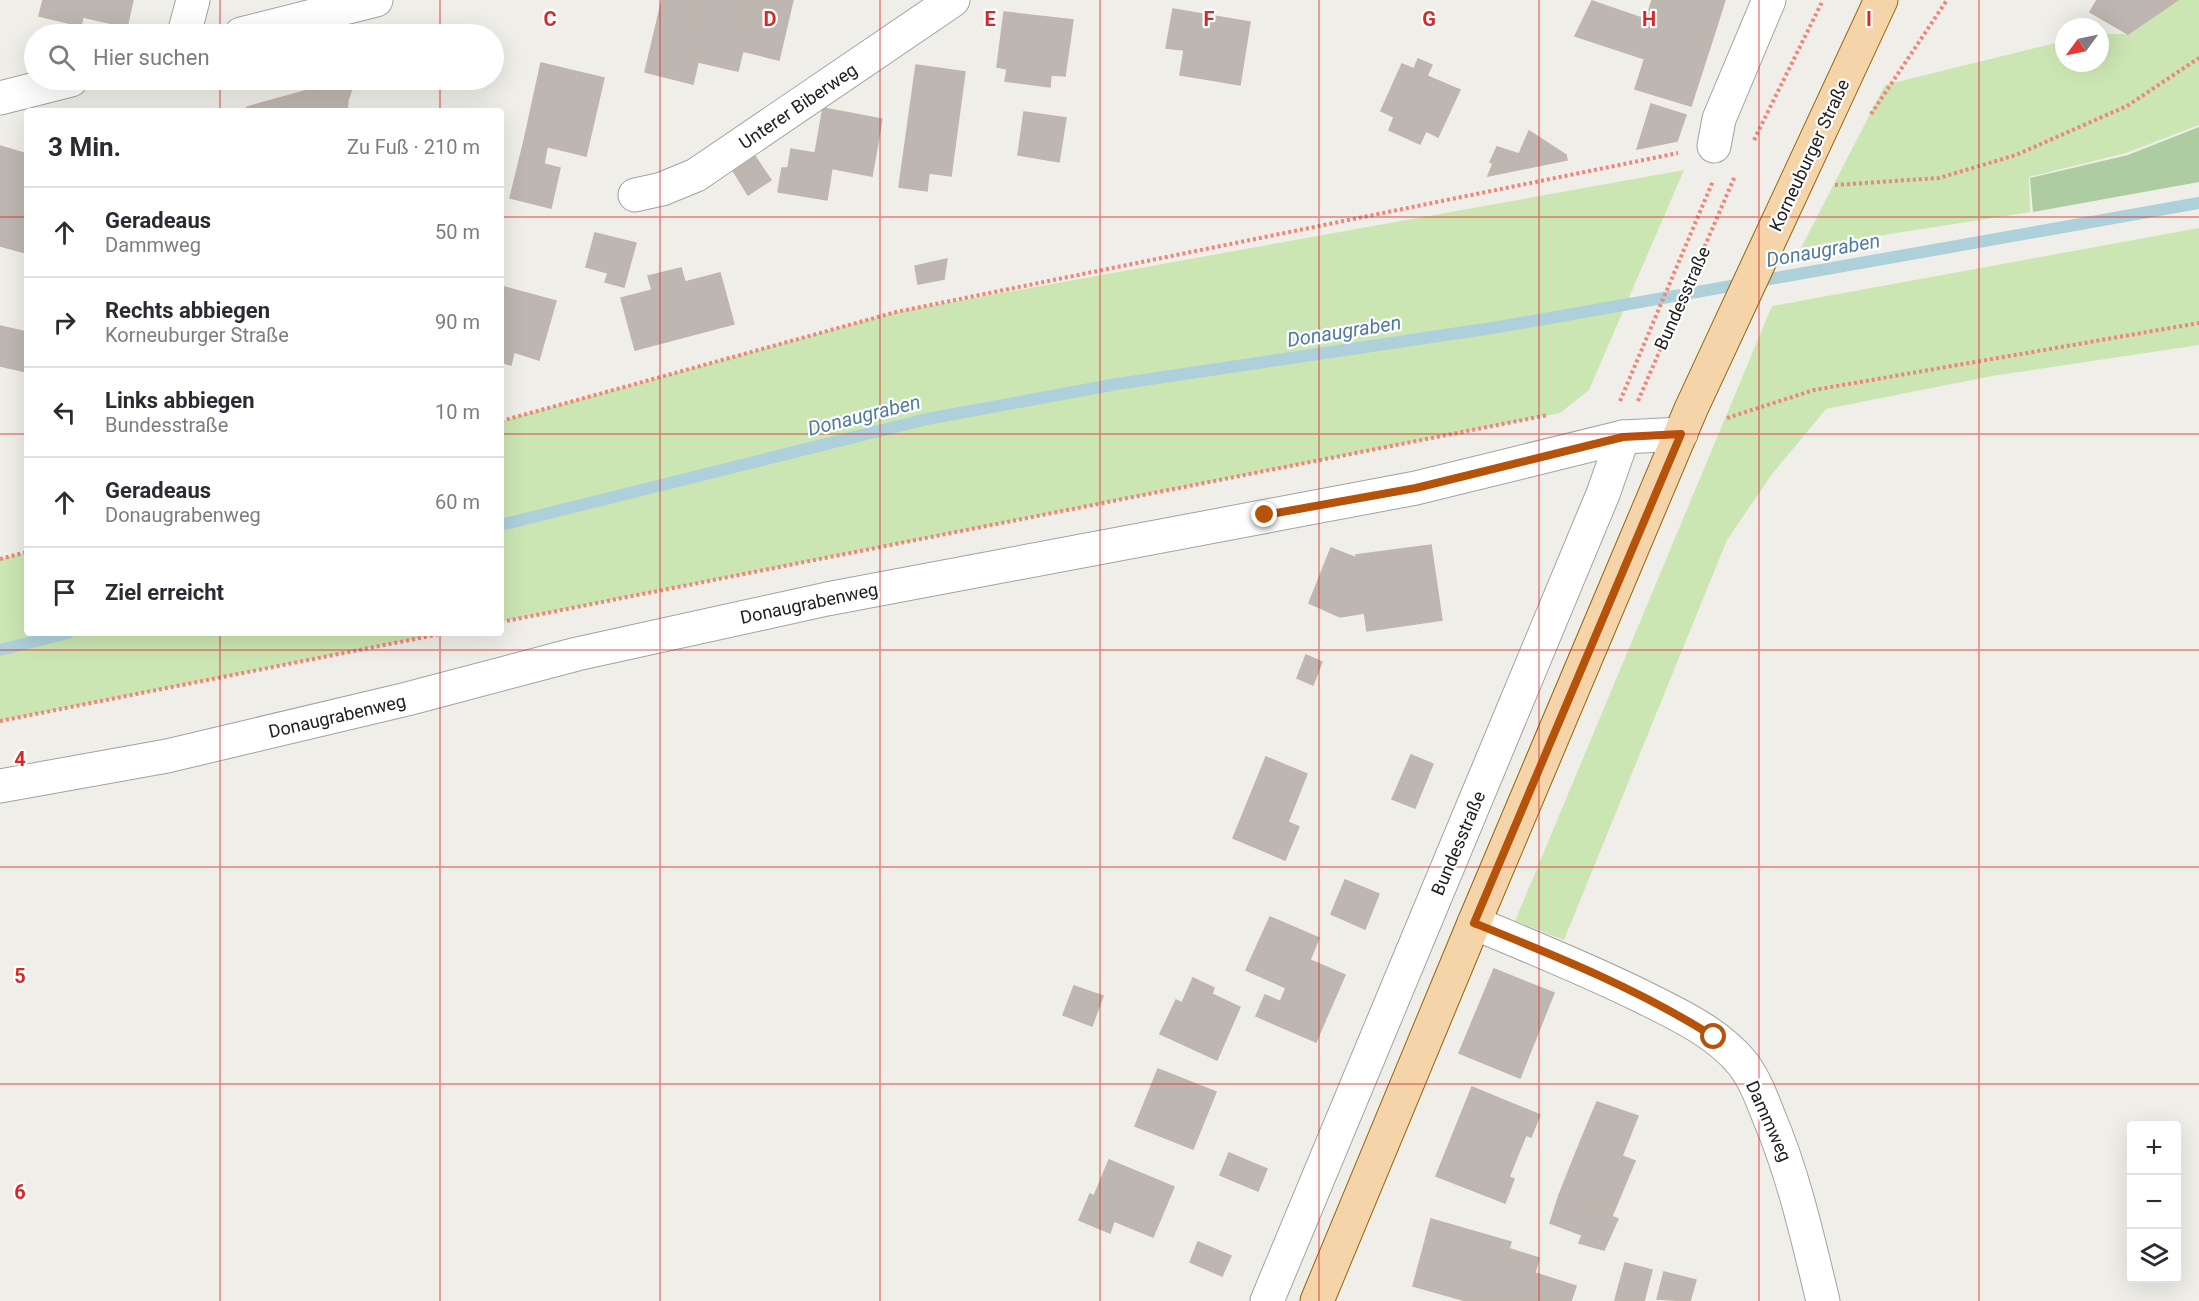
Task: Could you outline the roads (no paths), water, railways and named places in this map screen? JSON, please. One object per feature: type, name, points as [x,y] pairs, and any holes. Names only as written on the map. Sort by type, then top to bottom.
[{"type":"main road","name":"Korneuburger Straße","points":[[1317,1301],[1686,421],[1877,4]]},
{"type":"street","points":[[187,24],[193,0]]},
{"type":"street","points":[[281,24],[376,0]]},
{"type":"street","name":"Unterer Biberweg","points":[[635,195],[662,189],[696,175],[953,0]]},
{"type":"street","points":[[1714,146],[1719,119],[1769,0]]},
{"type":"street","points":[[0,98],[32,90]]},
{"type":"street","points":[[1624,418],[1686,421]]},
{"type":"street","name":"Donaugrabenweg","points":[[0,786],[167,756],[407,699],[577,654],[826,598],[1416,488],[1624,418]]},
{"type":"street","name":"Bundesstraße","points":[[1267,1301],[1599,505],[1624,418]]},
{"type":"street","name":"Dammweg","points":[[1474,923],[1579,965],[1690,1022],[1729,1049],[1744,1066],[1760,1093],[1789,1167],[1823,1301]]},
{"type":"waterway","name":"Donaugraben","points":[[504,524],[927,419],[1117,384],[1499,327],[2199,203]]},
{"type":"waterway","name":"Donaugraben","points":[[0,650],[56,636]]}]
